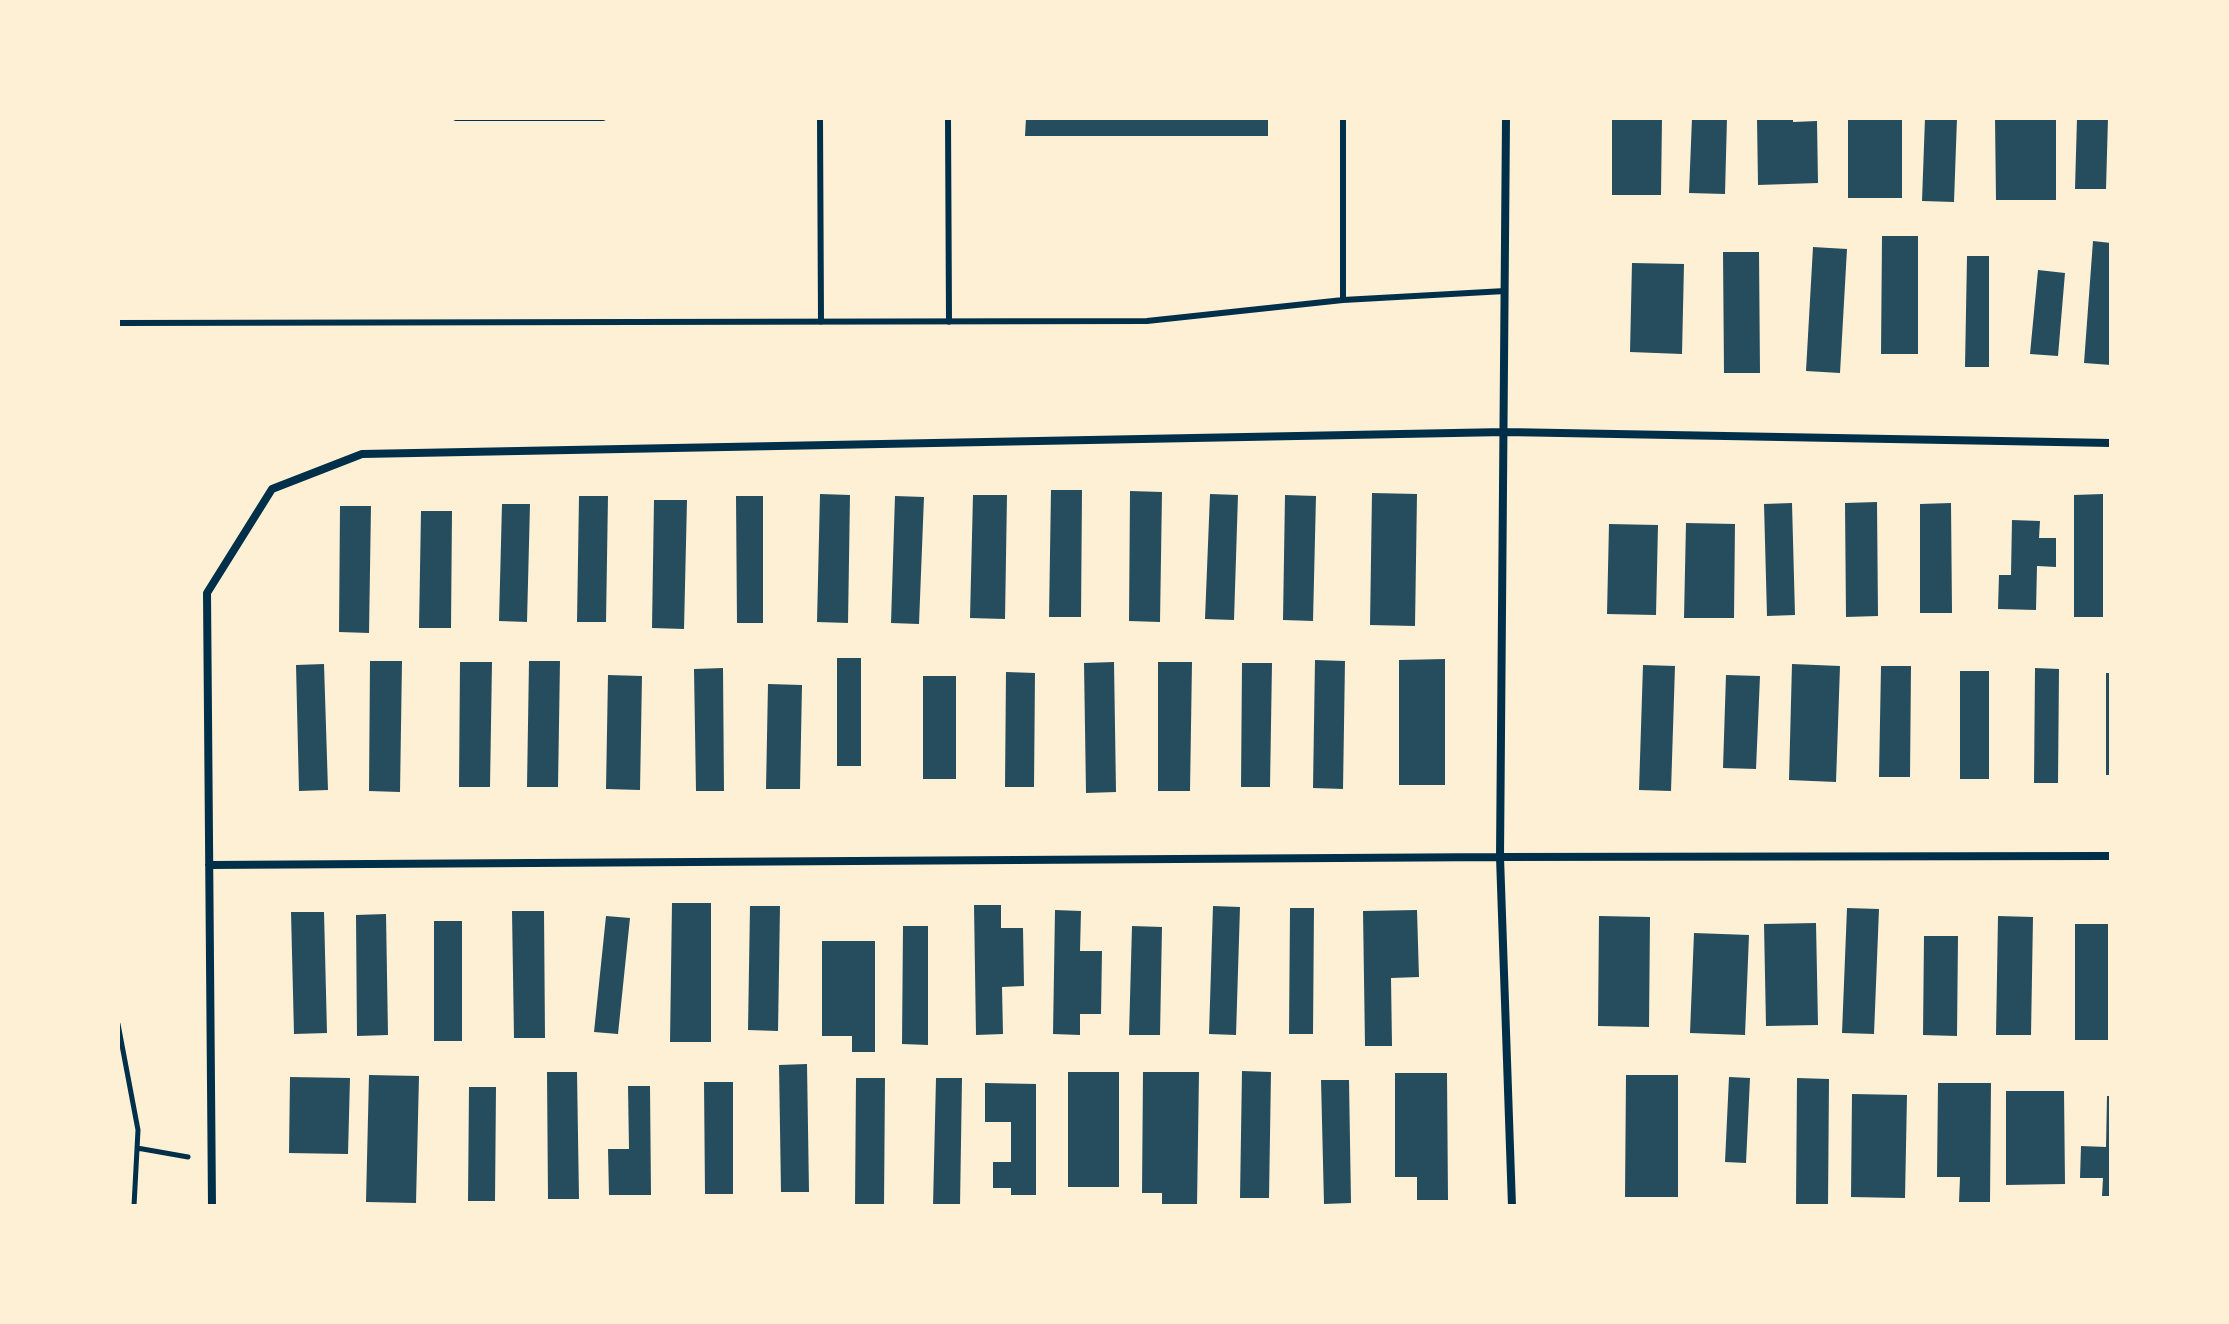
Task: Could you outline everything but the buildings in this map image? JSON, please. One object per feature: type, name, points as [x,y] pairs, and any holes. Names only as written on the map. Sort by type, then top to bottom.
[{"type":"street","points":[[1506,118],[1500,857],[1512,1206]]},
{"type":"street","points":[[212,1206],[207,593],[272,489],[362,454],[1505,432],[2111,443]]},
{"type":"street","points":[[209,865],[2111,856]]},
{"type":"lane","points":[[456,118],[603,118]]},
{"type":"lane","points":[[820,118],[821,322]]},
{"type":"lane","points":[[948,118],[949,322]]},
{"type":"lane","points":[[1343,118],[1343,300]]},
{"type":"lane","points":[[118,323],[1147,321],[1343,300],[1506,291]]},
{"type":"path","points":[[118,1024],[138,1130],[134,1206]]},
{"type":"path","points":[[137,1148],[211,1162]]}]
